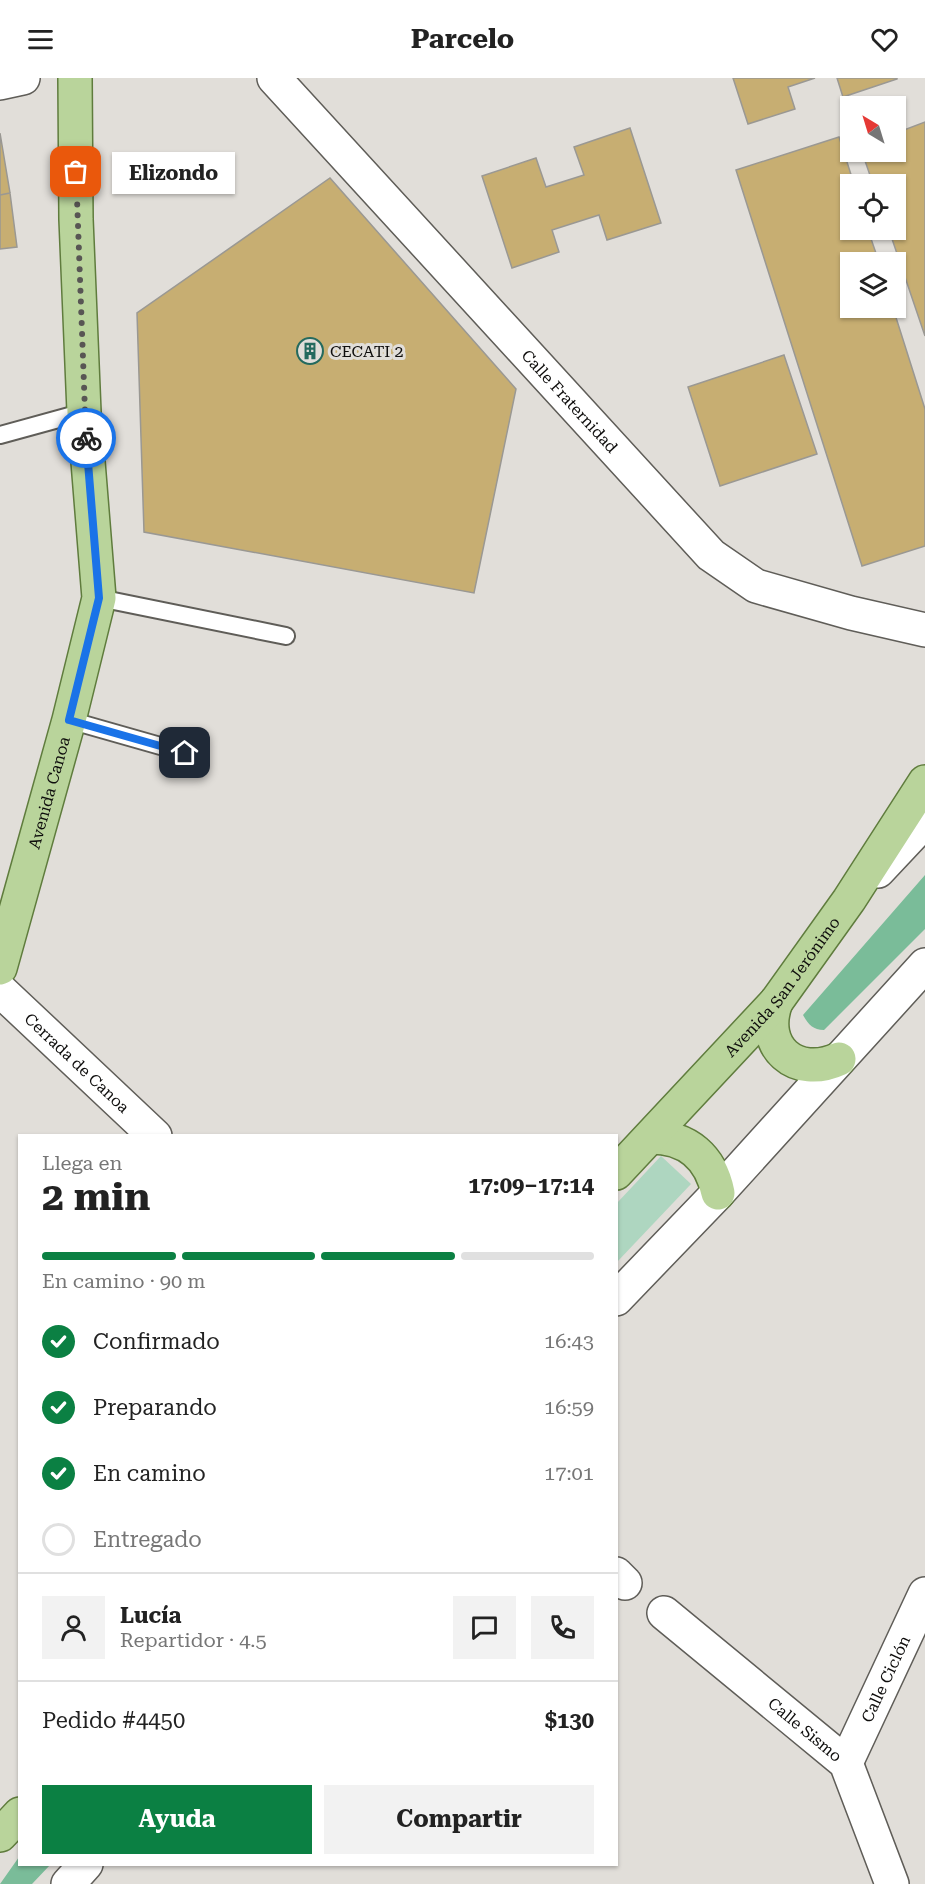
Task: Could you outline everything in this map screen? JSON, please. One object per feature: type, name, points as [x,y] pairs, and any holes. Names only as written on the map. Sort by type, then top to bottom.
[{"type":"main road","name":"Avenida Canoa","points":[[0,968],[69,720],[99,598],[84,412],[76,219],[75,78]]},
{"type":"main road","name":"Avenida San Jerónimo","points":[[618,1171],[776,1002],[849,900],[925,782]]},
{"type":"main road","points":[[776,1002],[771,1014],[773,1038],[787,1057],[799,1064],[813,1067],[826,1065],[839,1059]]},
{"type":"main road","points":[[651,1137],[674,1139],[695,1149],[707,1162],[715,1177],[718,1193]]},
{"type":"main road","points":[[0,1835],[18,1816]]},
{"type":"street","points":[[0,83],[23,78]]},
{"type":"street","name":"Calle Fraternidad","points":[[274,78],[711,555],[756,586],[851,613],[925,630]]},
{"type":"street","points":[[849,900],[925,821]]},
{"type":"street","points":[[618,1297],[718,1193],[925,965]]},
{"type":"street","name":"Cerrada de Canoa","points":[[0,990],[153,1134]]},
{"type":"street","name":"Calle Ciclón","points":[[846,1763],[925,1594]]},
{"type":"street","name":"Calle Sismo","points":[[663,1613],[846,1763],[892,1884]]},
{"type":"street","points":[[68,1884],[84,1866]]},
{"type":"lane","points":[[0,435],[84,412]]},
{"type":"lane","points":[[99,598],[286,636]]},
{"type":"lane","points":[[69,720],[185,753]]},
{"type":"green space","points":[[925,875],[925,929],[824,1030],[811,1026],[803,1015]]},
{"type":"green space","points":[[661,1156],[691,1184],[618,1261],[618,1202]]},
{"type":"green space","points":[[18,1858],[18,1866],[49,1866],[32,1884],[0,1884]]},
{"type":"building","points":[[733,78],[815,78],[788,87],[795,109],[748,124]]},
{"type":"building","points":[[837,78],[897,78],[846,96],[843,96]]},
{"type":"building","points":[[925,122],[925,336],[906,280],[906,252],[896,252],[892,240],[906,240],[906,174],[870,174],[865,162],[906,162],[906,129]]},
{"type":"building","points":[[630,128],[661,223],[607,240],[599,215],[552,230],[559,252],[512,268],[482,176],[536,158],[546,187],[584,175],[574,147]]},
{"type":"building","points":[[0,133],[10,193],[0,195]]},
{"type":"building","points":[[839,137],[840,162],[847,162],[851,174],[840,174],[840,240],[871,240],[876,252],[840,252],[840,318],[896,318],[925,409],[925,546],[862,566],[736,170]]},
{"type":"building","name":"CECATI 2","points":[[330,178],[516,389],[474,593],[144,532],[137,313]]},
{"type":"building","points":[[10,193],[17,247],[0,249],[0,195]]},
{"type":"building","points":[[784,355],[817,454],[720,486],[688,387]]},
{"type":"way so far","points":[[76,172],[86,438]]},
{"type":"place","name":"Elizondo","points":[[76,172]]},
{"type":"place","name":"CECATI 2","points":[[310,351]]},
{"type":"route","points":[[86,438],[99,598],[69,720],[185,753]]}]
